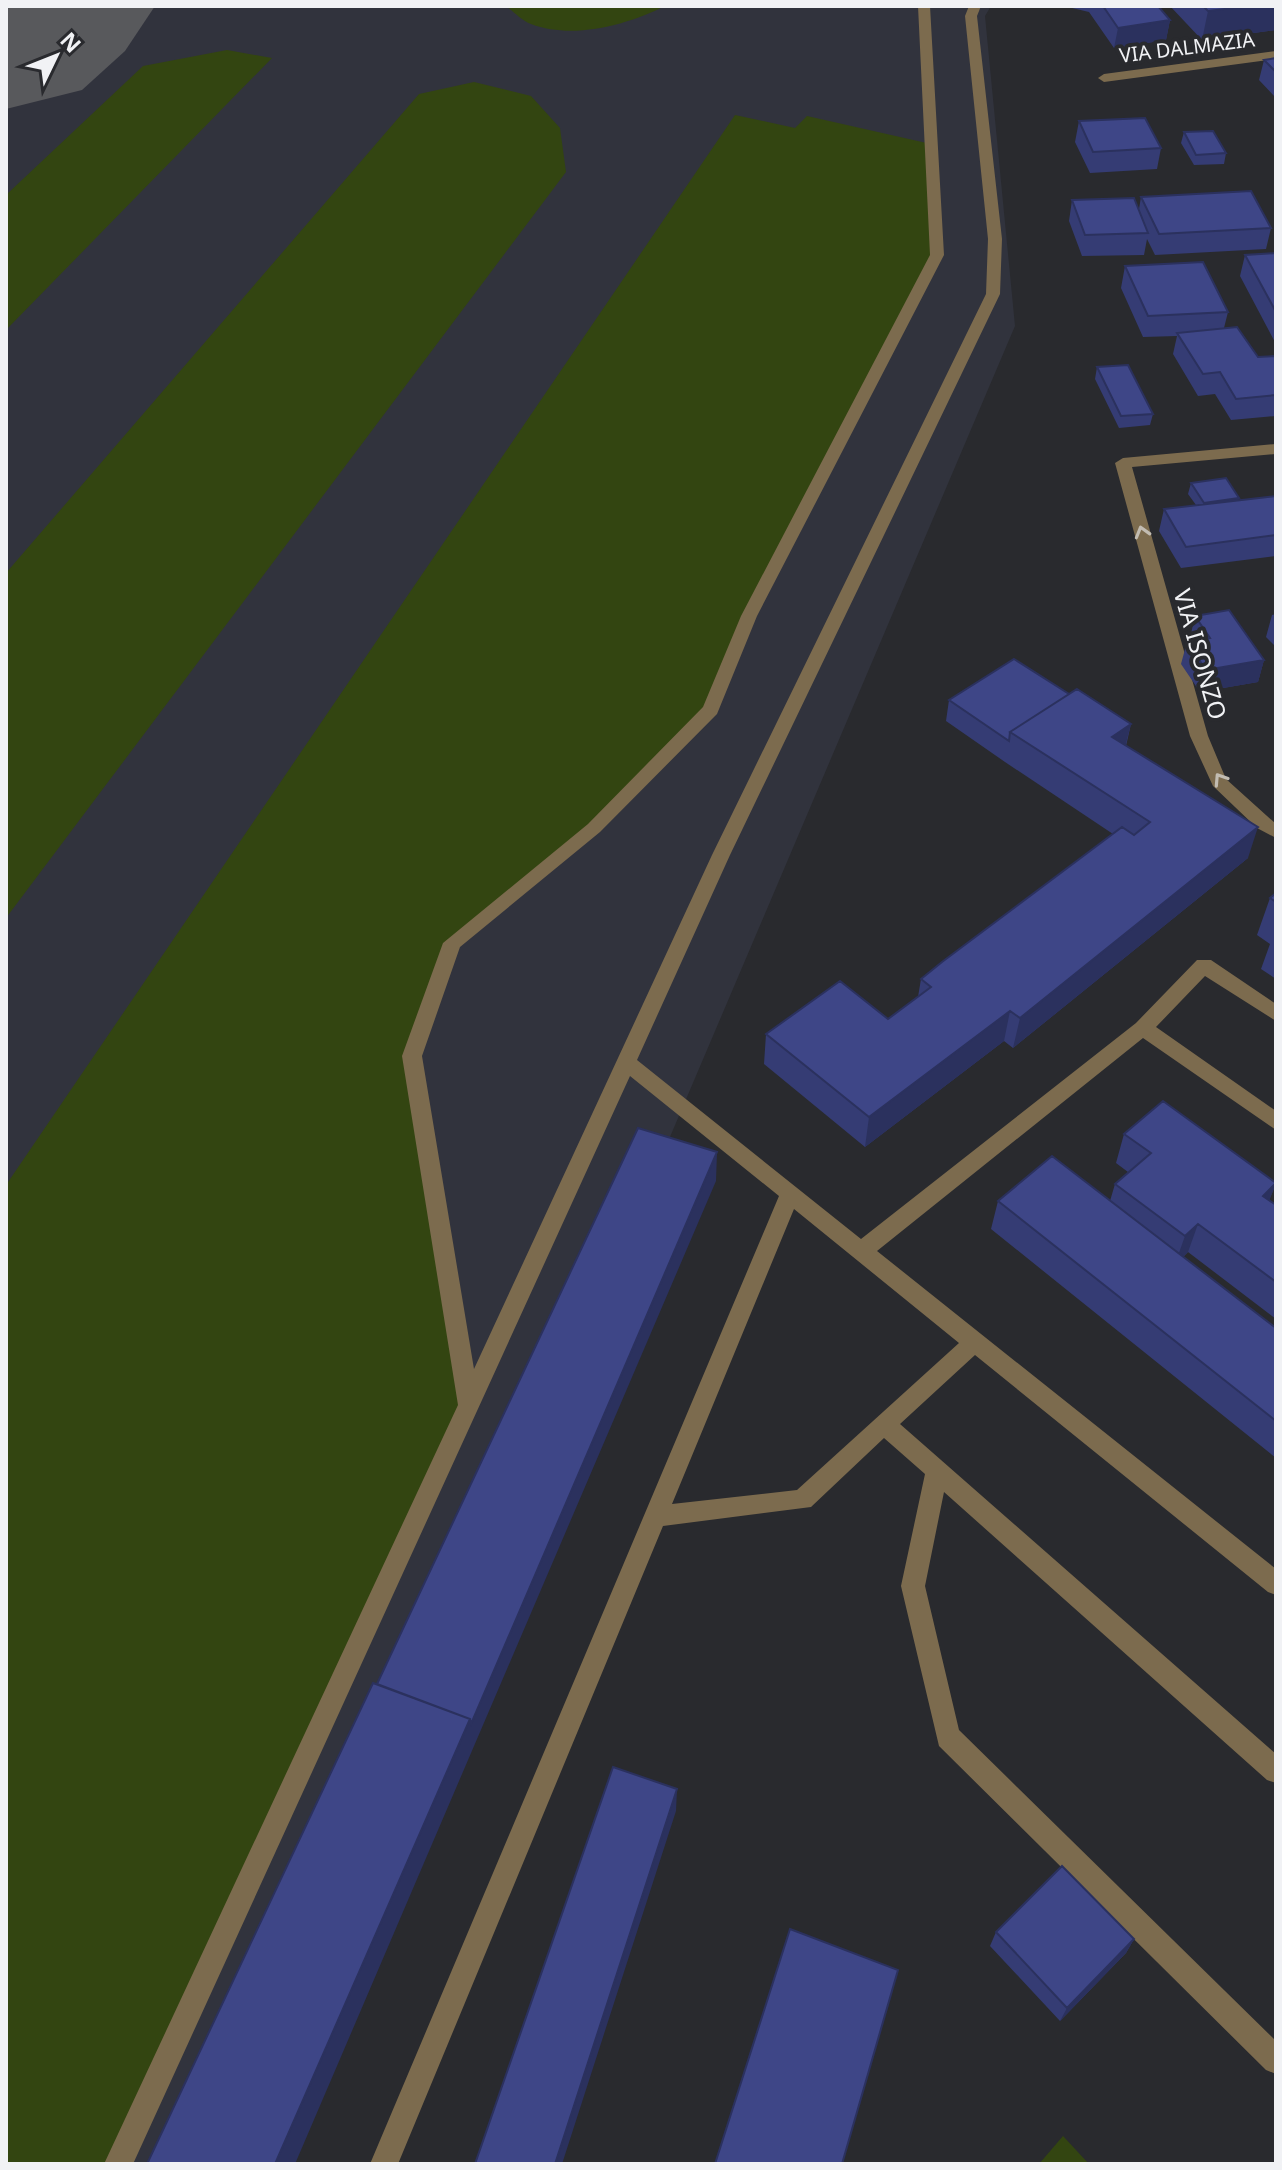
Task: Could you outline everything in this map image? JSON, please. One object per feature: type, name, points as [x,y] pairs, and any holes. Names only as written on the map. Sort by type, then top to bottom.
[{"type":"street","points":[[469,1405],[412,1056],[452,943],[594,828],[711,710],[749,616],[937,255],[924,6]]},
{"type":"street","points":[[118,2164],[721,855],[993,294],[995,239],[971,16],[975,6]]},
{"type":"street","name":"VIA DALMAZIA","points":[[1104,78],[1276,55]]},
{"type":"street","name":"VIA ISONZO","points":[[1276,449],[1123,463],[1199,736],[1219,782],[1263,824],[1276,832]]},
{"type":"street","points":[[861,1251],[1143,1028],[1204,965],[1276,1014]]},
{"type":"street","points":[[1143,1028],[1276,1122]]},
{"type":"street","points":[[626,1062],[1276,1584]]},
{"type":"street","points":[[384,2164],[790,1194]]},
{"type":"street","points":[[655,1516],[803,1500],[975,1342]]},
{"type":"street","points":[[884,1424],[1276,1771]]},
{"type":"street","points":[[937,1470],[913,1586],[948,1737],[1276,2060]]},
{"type":"shaded area","points":[[6,6],[991,6],[985,16],[1015,326],[233,2164],[6,2164]]},
{"type":"green space","points":[[506,6],[665,6],[617,24],[564,31],[528,23]]},
{"type":"green space","points":[[227,50],[272,58],[6,330],[6,195],[143,66]]},
{"type":"green space","points":[[474,82],[531,96],[560,128],[566,172],[6,918],[6,573],[419,94]]},
{"type":"green space","points":[[735,115],[795,128],[807,116],[931,144],[937,255],[749,616],[711,710],[594,828],[451,943],[412,1056],[469,1405],[118,2164],[6,2164],[6,1185]]},
{"type":"green space","points":[[1063,2136],[1089,2164],[1039,2164]]},
{"type":"building","points":[[1103,6],[1158,6],[1170,20],[1118,28]]},
{"type":"building","points":[[1203,6],[1250,6],[1208,11]]},
{"type":"building","points":[[1276,58],[1276,72],[1264,60]]},
{"type":"building","points":[[1145,118],[1161,148],[1093,152],[1079,121]]},
{"type":"building","points":[[1213,131],[1226,153],[1196,155],[1184,132]]},
{"type":"building","points":[[1251,191],[1271,228],[1159,234],[1141,197]]},
{"type":"building","points":[[1134,198],[1148,233],[1085,235],[1072,200]]},
{"type":"building","points":[[1276,253],[1276,312],[1245,255]]},
{"type":"building","points":[[1203,262],[1228,312],[1148,316],[1125,266]]},
{"type":"building","points":[[1237,327],[1258,357],[1276,356],[1276,395],[1236,399],[1220,372],[1203,374],[1177,333]]},
{"type":"building","points":[[1128,365],[1153,414],[1121,416],[1097,367]]},
{"type":"building","points":[[1226,478],[1239,498],[1204,503],[1191,483]]},
{"type":"building","points":[[1276,496],[1276,535],[1186,547],[1164,509]]},
{"type":"building","points":[[1229,610],[1264,660],[1206,670],[1187,642],[1210,638],[1195,616]]},
{"type":"building","points":[[1014,659],[1069,694],[1010,732],[1009,741],[949,700]]},
{"type":"building","points":[[1077,689],[1131,724],[1112,737],[1258,827],[1020,1018],[1010,1011],[869,1117],[766,1034],[840,981],[888,1019],[931,987],[921,979],[942,962],[1122,827],[1134,835],[1150,822],[1010,732]]},
{"type":"building","points":[[1163,1101],[1276,1183],[1263,1196],[1276,1205],[1276,1282],[1198,1224],[1185,1236],[1115,1184],[1151,1153],[1124,1134]]},
{"type":"building","points":[[638,1128],[717,1152],[471,1724],[470,1719],[377,1684]]},
{"type":"building","points":[[1052,1156],[1276,1328],[1276,1421],[998,1201]]},
{"type":"building","points":[[373,1683],[470,1719],[275,2164],[147,2164]]},
{"type":"building","points":[[613,1767],[677,1789],[555,2164],[475,2164]]},
{"type":"building","points":[[1062,1866],[1134,1939],[1067,2008],[996,1932]]},
{"type":"building","points":[[790,1929],[898,1970],[842,2164],[715,2164]]},
{"type":"taxiway","points":[[15,36],[31,14],[31,6]]},
{"type":"runway","points":[[6,44],[50,6]]}]
